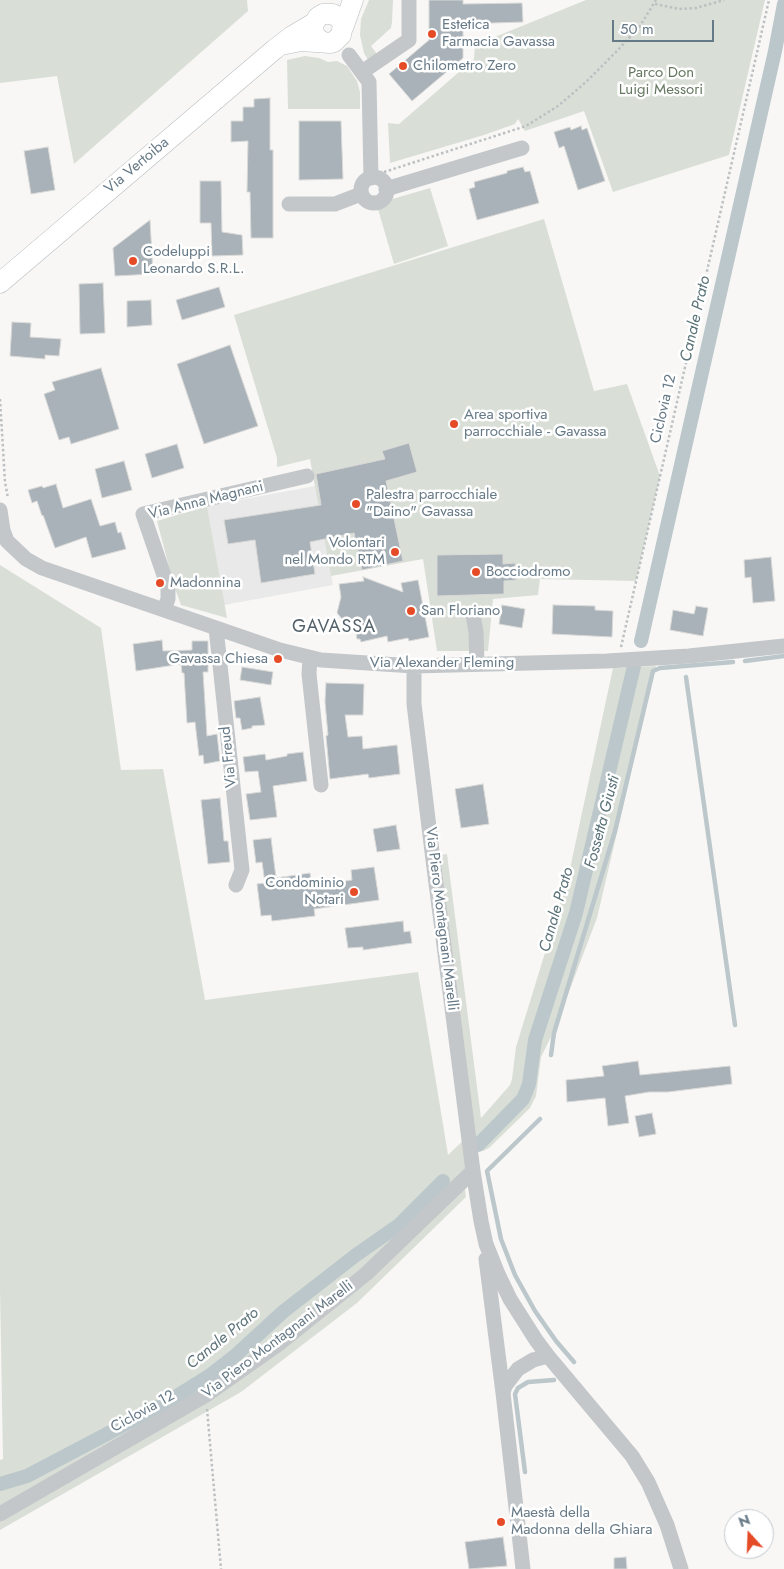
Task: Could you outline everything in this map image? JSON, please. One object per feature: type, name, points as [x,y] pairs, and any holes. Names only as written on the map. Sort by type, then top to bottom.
[{"type":"main road","points":[[335,36],[353,0]]},
{"type":"main road","points":[[325,12],[333,14],[341,20],[335,36],[314,34],[325,12]]},
{"type":"main road","name":"Via Vertoiba","points":[[0,283],[275,49],[292,36],[309,27],[325,12]]},
{"type":"main road","points":[[275,49],[284,44],[335,36]]},
{"type":"street","points":[[362,72],[409,40],[410,0]]},
{"type":"street","points":[[335,36],[369,82],[371,178]]},
{"type":"street","points":[[386,189],[522,148]]},
{"type":"street","points":[[371,178],[383,181],[386,189],[384,197],[378,202],[366,201],[362,194],[362,186],[371,178]]},
{"type":"street","points":[[289,204],[335,204],[362,194]]},
{"type":"street","name":"Via Anna Magnani","points":[[164,610],[168,599],[168,587],[143,514],[307,476]]},
{"type":"street","name":"Via Alexander Fleming","points":[[0,510],[3,530],[8,541],[26,559],[42,568],[280,650],[320,660],[414,666],[627,660],[784,646]]},
{"type":"street","points":[[473,615],[476,632],[477,664]]},
{"type":"street","name":"Via Freud","points":[[216,628],[242,870],[236,885]]},
{"type":"street","points":[[310,658],[309,674],[321,785]]},
{"type":"street","name":"Via Piero Montagnani Marelli","points":[[414,666],[414,704],[473,1170],[481,1220],[492,1260],[510,1300],[548,1356],[632,1456],[661,1507],[681,1569]]},
{"type":"street","name":"Via Piero Montagnani Marelli","points":[[4,1511],[206,1395],[280,1343],[366,1274],[473,1170]]},
{"type":"street","points":[[481,1220],[523,1569]]},
{"type":"street","points":[[503,1393],[505,1386],[518,1369],[534,1360],[548,1356]]},
{"type":"path","points":[[371,178],[388,170],[526,126],[558,106],[586,82],[640,26],[656,0]]},
{"type":"path","points":[[654,4],[679,9],[696,8],[724,0]]},
{"type":"path","name":"Ciclovia 12","points":[[621,648],[769,0]]},
{"type":"path","points":[[0,398],[1,414],[0,409]]},
{"type":"path","points":[[206,1395],[221,1569]]},
{"type":"shaded area","points":[[315,486],[333,585],[224,605],[207,506]]},
{"type":"green space","points":[[0,0],[247,0],[248,11],[74,164],[57,76],[0,83]]},
{"type":"green space","points":[[369,0],[393,0],[391,28],[371,46],[377,54],[368,60],[364,53],[360,35],[361,19]]},
{"type":"green space","name":"Parco Don Luigi Messori","points":[[586,0],[765,0],[729,155],[613,192],[584,111],[525,131],[518,119],[515,124],[484,135],[390,163],[388,123],[399,124],[474,59],[475,45]]},
{"type":"green space","points":[[305,56],[319,58],[328,62],[337,61],[347,66],[357,81],[360,92],[360,109],[288,109],[287,60]]},
{"type":"green space","points":[[430,188],[448,246],[394,264],[378,209],[388,203],[389,200]]},
{"type":"green space","name":"Area sportiva parrocchiale - Gavassa","points":[[544,219],[594,391],[627,384],[660,476],[636,581],[540,579],[538,595],[493,599],[488,651],[437,651],[423,559],[331,576],[310,459],[277,467],[277,458],[234,315]]},
{"type":"green space","points":[[207,506],[227,618],[181,605],[174,586],[157,521]]},
{"type":"green space","points":[[0,565],[101,628],[121,770],[163,769],[205,1000],[418,972],[448,1155],[469,1135],[473,1171],[464,1180],[466,1197],[357,1303],[241,1392],[0,1530],[0,1460],[3,1459],[0,1290]]},
{"type":"green space","points":[[656,666],[597,918],[554,1031],[541,1057],[536,1096],[530,1108],[489,1148],[483,1151],[477,1149],[439,855],[447,854],[481,1118],[510,1085],[512,1079],[516,1047],[568,878],[613,668]]},
{"type":"building","points":[[429,0],[463,0],[463,4],[522,3],[523,22],[463,24],[463,58],[412,101],[389,74],[429,40]]},
{"type":"building","points":[[270,98],[270,150],[273,150],[273,238],[251,238],[250,192],[247,192],[248,141],[231,142],[231,121],[243,121],[243,107],[254,107],[254,99]]},
{"type":"building","points":[[299,121],[341,121],[343,179],[299,180]]},
{"type":"building","points":[[581,126],[582,130],[587,128],[605,181],[578,190],[564,146],[559,148],[554,132],[570,127],[571,130]]},
{"type":"building","points":[[48,147],[55,190],[31,194],[24,151]]},
{"type":"building","points":[[523,167],[525,172],[530,171],[539,203],[477,220],[469,189],[475,187],[474,182]]},
{"type":"building","points":[[200,181],[221,181],[222,232],[242,235],[243,255],[212,256],[211,223],[200,223]]},
{"type":"building","name":"Codeluppi Leonardo S.R.L.","points":[[150,220],[153,274],[115,276],[113,248]]},
{"type":"building","points":[[103,283],[105,333],[80,334],[79,284]]},
{"type":"building","points":[[219,287],[225,307],[182,320],[176,300]]},
{"type":"building","points":[[151,300],[152,325],[127,327],[127,301]]},
{"type":"building","points":[[12,322],[31,323],[30,337],[61,339],[59,356],[45,355],[45,359],[10,356]]},
{"type":"building","points":[[230,345],[258,426],[204,444],[177,364]]},
{"type":"building","points":[[101,368],[119,429],[71,444],[69,437],[59,440],[44,394],[55,390],[52,382]]},
{"type":"building","points":[[409,443],[417,472],[386,481],[403,561],[362,570],[354,533],[310,542],[315,574],[261,583],[255,540],[228,544],[224,520],[321,505],[316,474],[385,459],[382,451]]},
{"type":"building","points":[[177,444],[184,468],[152,478],[145,454]]},
{"type":"building","points":[[124,461],[132,490],[102,498],[95,469]]},
{"type":"building","points":[[56,484],[63,508],[91,499],[100,526],[115,522],[118,533],[121,532],[126,549],[92,558],[86,537],[55,548],[37,501],[32,503],[28,490]]},
{"type":"building","name":"Bocciodromo","points":[[503,554],[503,564],[515,563],[516,580],[504,581],[504,594],[437,596],[437,555]]},
{"type":"building","points":[[771,557],[775,601],[753,603],[751,577],[745,578],[744,560]]},
{"type":"building","points":[[363,577],[403,592],[401,583],[418,580],[429,637],[409,641],[408,638],[388,642],[387,636],[361,642],[360,639],[357,639],[354,623],[343,620],[337,613],[341,597],[339,584],[364,581]]},
{"type":"building","points":[[502,605],[525,609],[522,628],[499,624]]},
{"type":"building","points":[[553,605],[595,606],[595,610],[613,611],[612,637],[552,634]]},
{"type":"building","points":[[696,606],[708,608],[703,636],[670,630],[673,610],[694,614]]},
{"type":"building","points":[[162,640],[163,651],[192,650],[192,641],[208,641],[208,672],[203,672],[207,736],[217,734],[220,761],[204,764],[203,755],[199,756],[195,722],[187,723],[184,673],[182,673],[181,664],[136,671],[133,644]]},
{"type":"building","points":[[242,667],[273,672],[271,685],[240,680]]},
{"type":"building","points":[[326,683],[364,684],[363,715],[345,715],[348,737],[362,736],[363,749],[397,745],[400,774],[369,778],[368,774],[330,779],[326,736],[328,735],[325,702]]},
{"type":"building","points":[[260,697],[265,725],[252,726],[252,728],[242,730],[240,718],[236,718],[234,701]]},
{"type":"building","points":[[303,752],[307,781],[273,786],[277,817],[250,820],[246,794],[261,792],[258,771],[245,772],[243,757],[265,754],[266,760]]},
{"type":"building","points":[[483,784],[489,824],[461,828],[455,789]]},
{"type":"building","points":[[220,798],[224,841],[228,841],[230,862],[208,864],[201,800]]},
{"type":"building","points":[[396,825],[400,849],[377,852],[373,829]]},
{"type":"building","points":[[271,838],[276,878],[310,873],[312,886],[352,880],[351,870],[374,867],[379,900],[314,909],[315,916],[272,921],[271,915],[261,916],[257,884],[265,883],[262,862],[256,863],[253,840]]},
{"type":"building","points":[[403,921],[404,932],[410,931],[412,943],[363,950],[363,947],[348,948],[345,928]]},
{"type":"building","points":[[638,1061],[640,1075],[730,1066],[732,1084],[625,1096],[629,1123],[608,1126],[605,1098],[567,1102],[566,1080],[604,1076],[602,1066]]},
{"type":"building","points":[[652,1113],[656,1134],[639,1137],[635,1116]]},
{"type":"building","points":[[503,1537],[507,1566],[469,1569],[465,1542]]},
{"type":"building","points":[[626,1557],[627,1569],[614,1569],[614,1558]]},
{"type":"waterway","name":"Canale Prato","points":[[641,641],[775,51],[784,4]]},
{"type":"waterway","name":"Fossetta Giusti","points":[[745,661],[784,656]]},
{"type":"waterway","name":"Fossetta Giusti","points":[[551,1055],[554,1033],[615,831],[653,671],[660,668],[733,662]]},
{"type":"waterway","name":"Canale Prato","points":[[478,1145],[523,1099],[529,1084],[535,1040],[576,913],[634,666]]},
{"type":"waterway","points":[[686,677],[735,1025]]},
{"type":"waterway","name":"Fossetta Giusti","points":[[540,1119],[487,1171],[501,1239],[515,1275],[535,1311],[556,1341],[574,1362]]},
{"type":"waterway","name":"Canale Prato","points":[[0,1484],[27,1476],[164,1404],[209,1376],[236,1355],[284,1311],[356,1255],[399,1225],[443,1181]]},
{"type":"waterway","name":"Fossetta Giusti","points":[[525,1472],[515,1394],[518,1388],[528,1382],[554,1380]]},
{"type":"place","name":"Estetica Farmacia Gavassa","points":[[432,34]]},
{"type":"place","name":"Chilometro Zero","points":[[403,66]]},
{"type":"place","name":"Codeluppi Leonardo S.R.L.","points":[[133,261]]},
{"type":"place","name":"Area sportiva parrocchiale - Gavassa","points":[[454,424]]},
{"type":"place","name":"Palestra parrocchiale \"Daino\" Gavassa","points":[[356,504]]},
{"type":"place","name":"Volontari nel Mondo RTM","points":[[395,552]]},
{"type":"place","name":"Bocciodromo","points":[[476,572]]},
{"type":"place","name":"Madonnina","points":[[160,583]]},
{"type":"place","name":"San Floriano","points":[[411,611]]},
{"type":"place","name":"Gavassa Chiesa","points":[[278,659]]},
{"type":"place","name":"Condominio Notari","points":[[354,892]]},
{"type":"place","name":"Maestà della Madonna della Ghiara","points":[[501,1522]]},
{"type":"district","name":"GAVASSA","points":[[334,628]]}]
